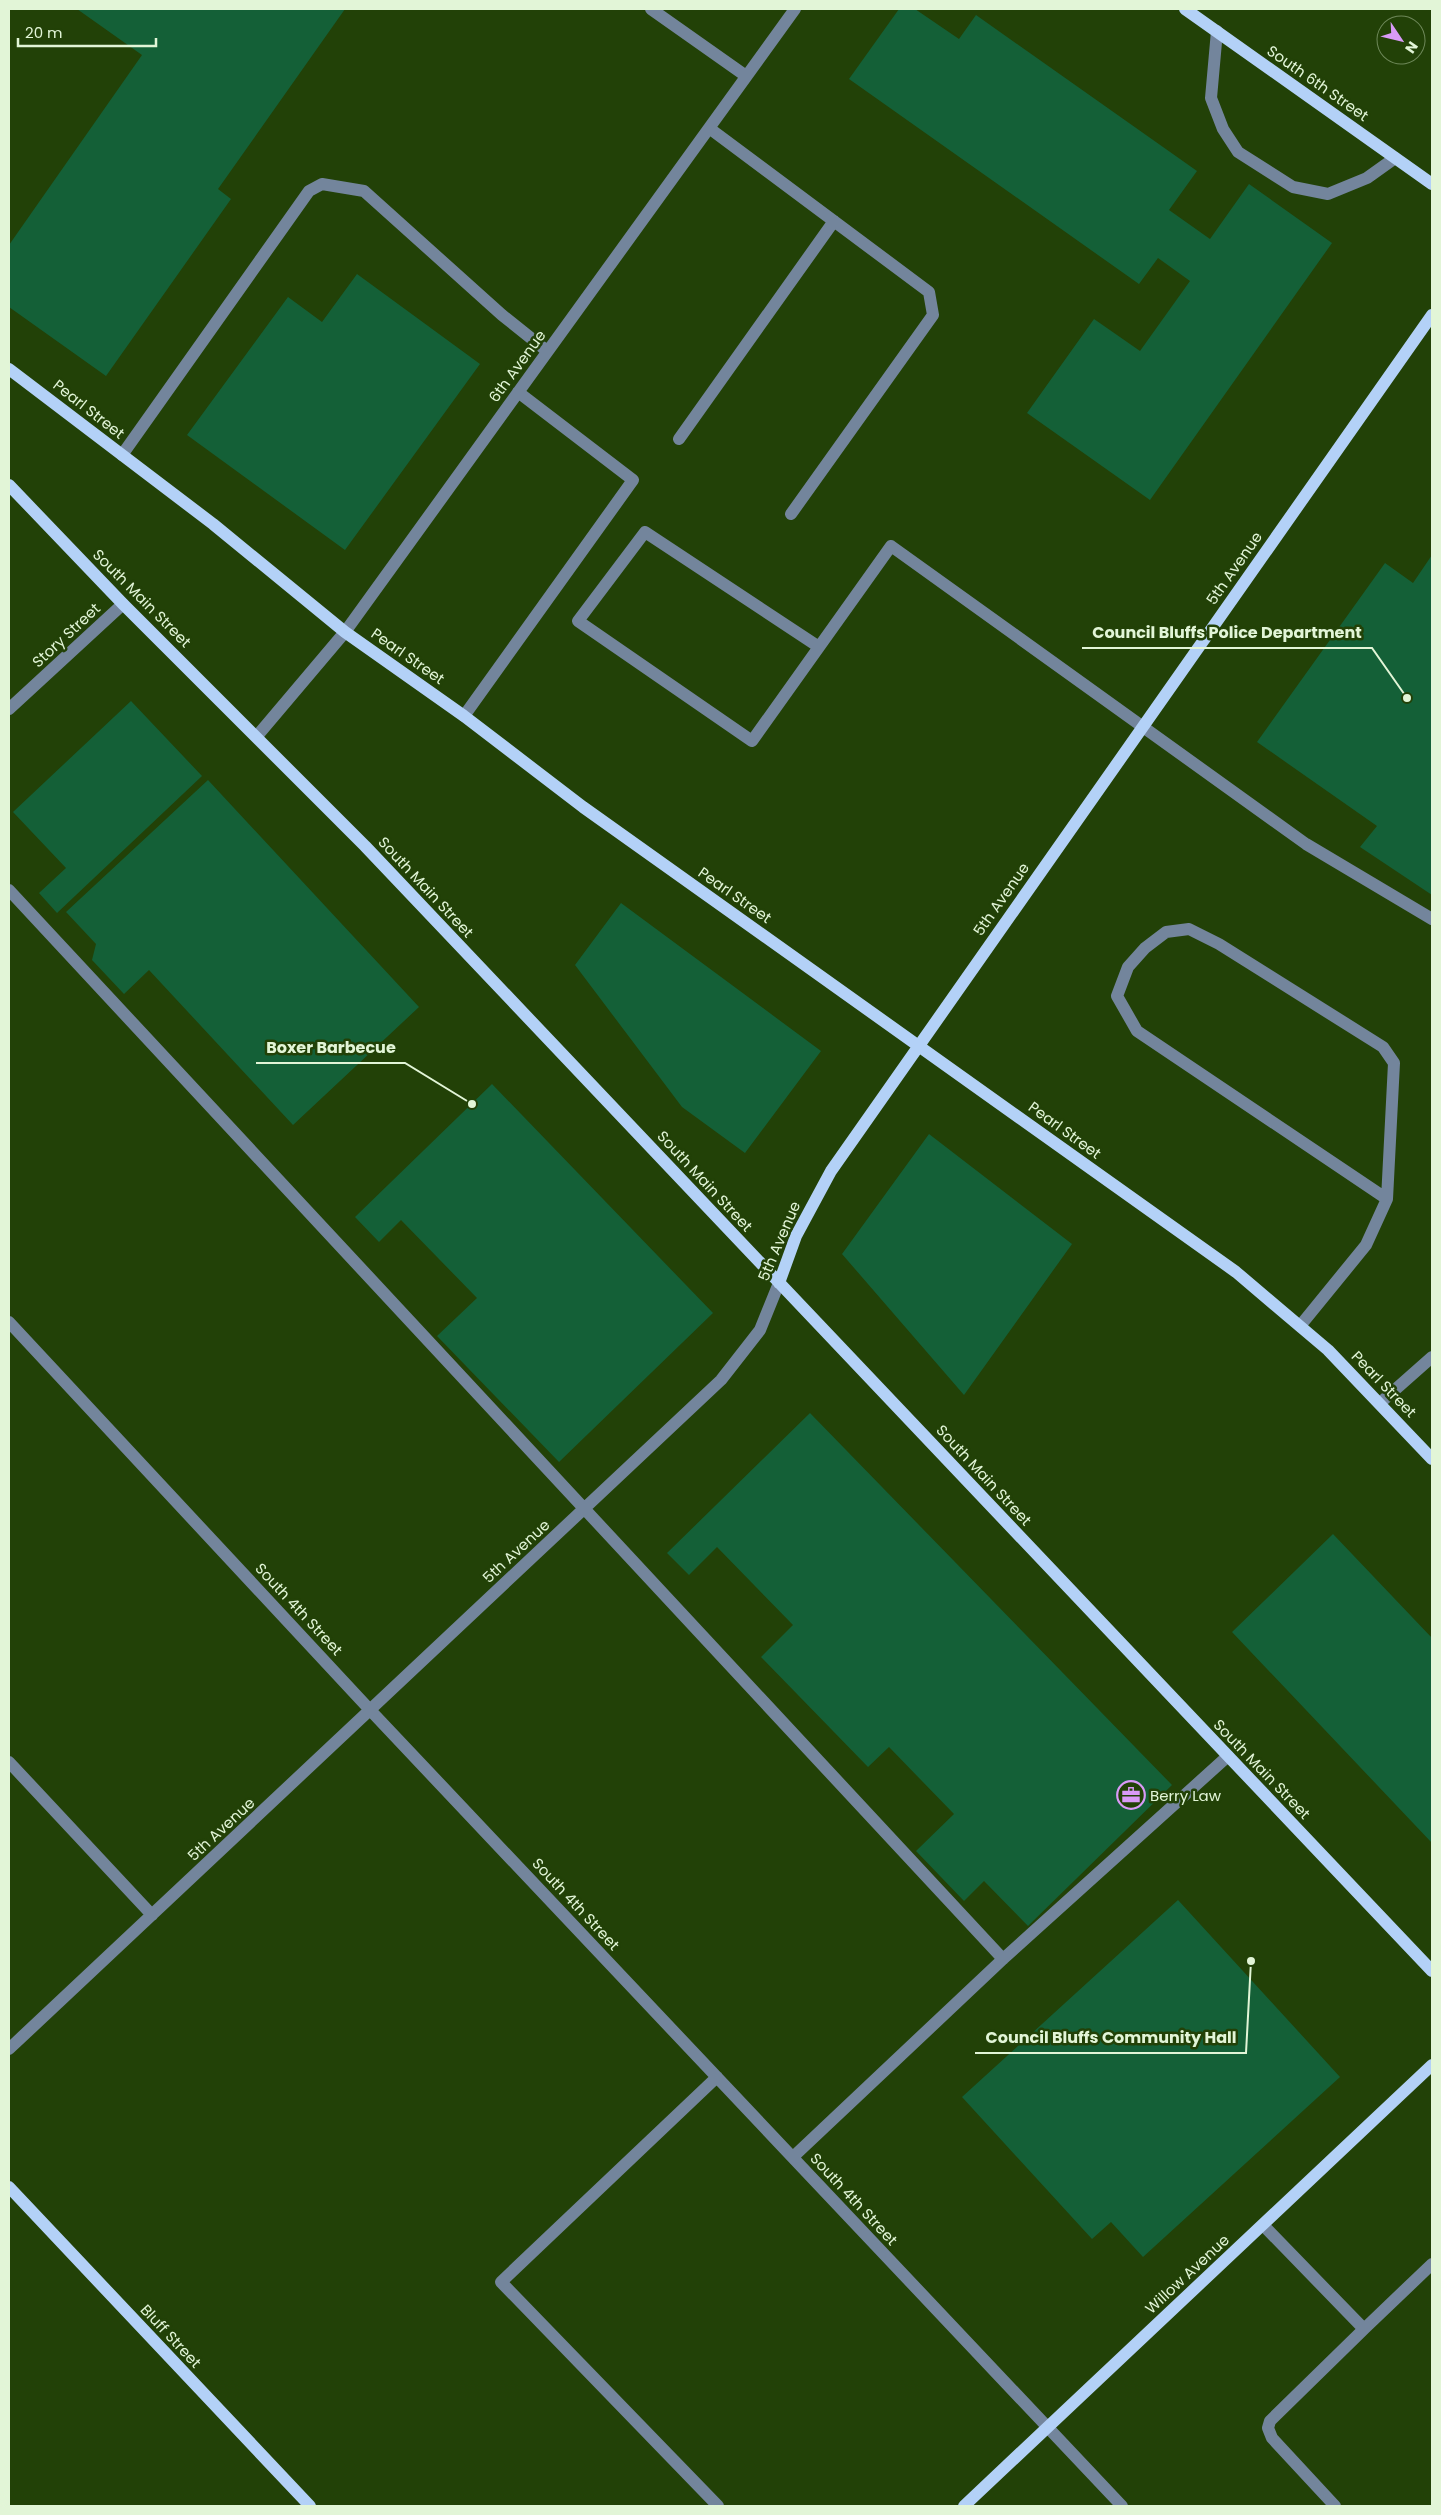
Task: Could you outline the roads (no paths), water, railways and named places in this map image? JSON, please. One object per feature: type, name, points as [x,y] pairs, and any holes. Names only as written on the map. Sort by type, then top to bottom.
[{"type":"main road","name":"South 6th Street","points":[[1185,9],[1432,184]]},
{"type":"main road","name":"5th Avenue","points":[[779,1283],[796,1236],[831,1170],[1432,315]]},
{"type":"main road","name":"Pearl Street","points":[[9,369],[122,455],[346,632],[464,716],[583,807],[1236,1272],[1300,1326],[1380,1403],[1432,1459]]},
{"type":"main road","name":"South Main Street","points":[[9,485],[123,604],[365,846],[1432,1971]]},
{"type":"main road","name":"Willow Avenue","points":[[964,2506],[1432,2065]]},
{"type":"main road","name":"Bluff Street","points":[[9,2187],[310,2506]]},
{"type":"street","points":[[651,9],[746,76]]},
{"type":"street","name":"6th Avenue","points":[[257,736],[346,632],[795,9]]},
{"type":"street","points":[[1216,31],[1211,98],[1223,129],[1238,152],[1293,187],[1328,194],[1367,178],[1395,158]]},
{"type":"street","points":[[708,128],[929,292],[933,315],[791,514]]},
{"type":"street","points":[[122,455],[309,191],[322,184],[364,191],[502,315],[547,351]]},
{"type":"street","points":[[679,439],[834,221]]},
{"type":"street","points":[[464,716],[633,480],[518,392]]},
{"type":"street","points":[[819,647],[645,532],[578,622],[752,741],[892,546],[1306,844],[1432,918]]},
{"type":"street","name":"Story Street","points":[[9,709],[123,604]]},
{"type":"street","points":[[9,890],[1003,1959]]},
{"type":"street","points":[[1300,1326],[1366,1244],[1387,1199],[1394,1063],[1383,1047],[1219,944],[1189,929],[1166,932],[1145,948],[1128,967],[1117,996],[1137,1031],[1387,1199]]},
{"type":"street","name":"5th Avenue","points":[[9,2049],[371,1711],[721,1380],[760,1330],[779,1283]]},
{"type":"street","name":"South 4th Street","points":[[9,1322],[371,1711],[1122,2506]]},
{"type":"street","points":[[1380,1403],[1432,1357]]},
{"type":"street","points":[[793,2157],[1003,1959],[1228,1756]]},
{"type":"street","points":[[9,1762],[152,1915]]},
{"type":"street","points":[[717,2077],[501,2282],[718,2506]]},
{"type":"street","points":[[1263,2225],[1364,2329]]},
{"type":"street","points":[[1335,2506],[1272,2438],[1268,2428],[1270,2421],[1432,2264]]},
{"type":"place","name":"Council Bluffs Police Department","points":[[1407,698]]},
{"type":"place","name":"Boxer Barbecue","points":[[472,1104]]},
{"type":"place","name":"Berry Law","points":[[1131,1795]]},
{"type":"place","name":"Council Bluffs Community Hall","points":[[1251,1961]]}]
